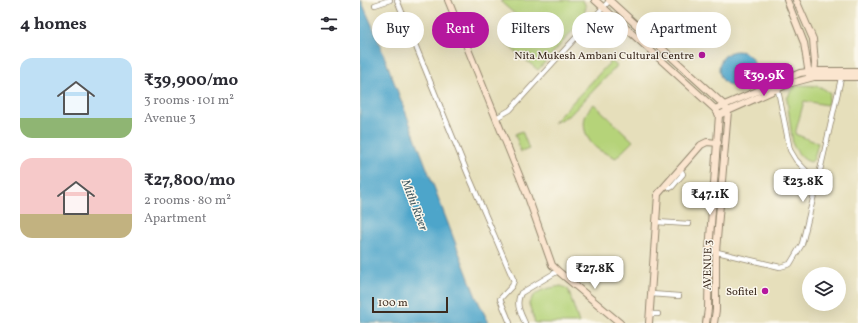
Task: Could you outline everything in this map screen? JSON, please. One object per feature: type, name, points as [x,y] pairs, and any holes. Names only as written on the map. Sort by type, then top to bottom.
[{"type":"street","points":[[375,5],[390,0]]},
{"type":"street","points":[[397,0],[476,193],[514,281],[512,286],[500,299],[510,323]]},
{"type":"street","points":[[448,0],[528,197],[552,265],[558,272],[620,323]]},
{"type":"street","points":[[595,0],[715,109],[719,115],[800,73],[842,74],[858,71]]},
{"type":"street","points":[[496,118],[510,110],[609,0],[724,105],[728,111]]},
{"type":"street","points":[[787,0],[804,42],[812,74]]},
{"type":"street","points":[[796,0],[813,39],[816,64],[812,74]]},
{"type":"street","points":[[842,74],[858,77]]},
{"type":"street","points":[[708,251],[716,251],[780,267],[790,264],[801,247],[842,74]]},
{"type":"street","points":[[715,109],[777,85]]},
{"type":"street","points":[[777,85],[790,150],[796,160],[817,182]]},
{"type":"street","name":"AVENUE 3","points":[[714,323],[716,310],[716,251],[728,111]]},
{"type":"street","name":"AVENUE 3","points":[[706,323],[708,309],[708,251],[718,143],[719,115]]},
{"type":"street","points":[[650,323],[658,194],[701,145],[707,142],[718,143]]},
{"type":"street","points":[[656,222],[689,224]]},
{"type":"street","points":[[525,323],[519,308],[518,299],[521,293],[558,272]]},
{"type":"street","points":[[651,294],[679,296]]},
{"type":"street","points":[[650,314],[658,314]]},
{"type":"green space","points":[[503,0],[583,0],[586,7],[585,12],[572,12],[572,31],[564,41],[564,12],[512,12],[501,2]]},
{"type":"green space","points":[[511,48],[557,48],[538,70]]},
{"type":"green space","points":[[611,61],[617,66],[570,115],[553,123]]},
{"type":"green space","points":[[799,85],[820,87],[830,94],[827,105],[804,101],[795,134],[818,143],[814,159],[811,162],[803,158],[793,145],[787,99],[792,89]]},
{"type":"green space","points":[[594,104],[633,141],[616,158],[599,150],[589,140],[586,134],[584,121],[589,109]]},
{"type":"green space","points":[[522,131],[529,149],[521,152],[515,134]]},
{"type":"green space","points":[[561,286],[568,289],[579,323],[535,323],[529,304],[531,299],[542,290]]},
{"type":"water","name":"Mithi River","points":[[361,0],[372,25],[372,48],[381,48],[476,297],[489,323],[360,323]]},
{"type":"water","points":[[740,51],[750,56],[754,62],[754,76],[750,82],[744,86],[734,87],[724,82],[720,76],[719,66],[724,56],[730,52]]},
{"type":"place","name":"Nita Mukesh Ambani Cultural Centre","points":[[702,55]]},
{"type":"place","name":"Sofitel","points":[[765,291]]}]
